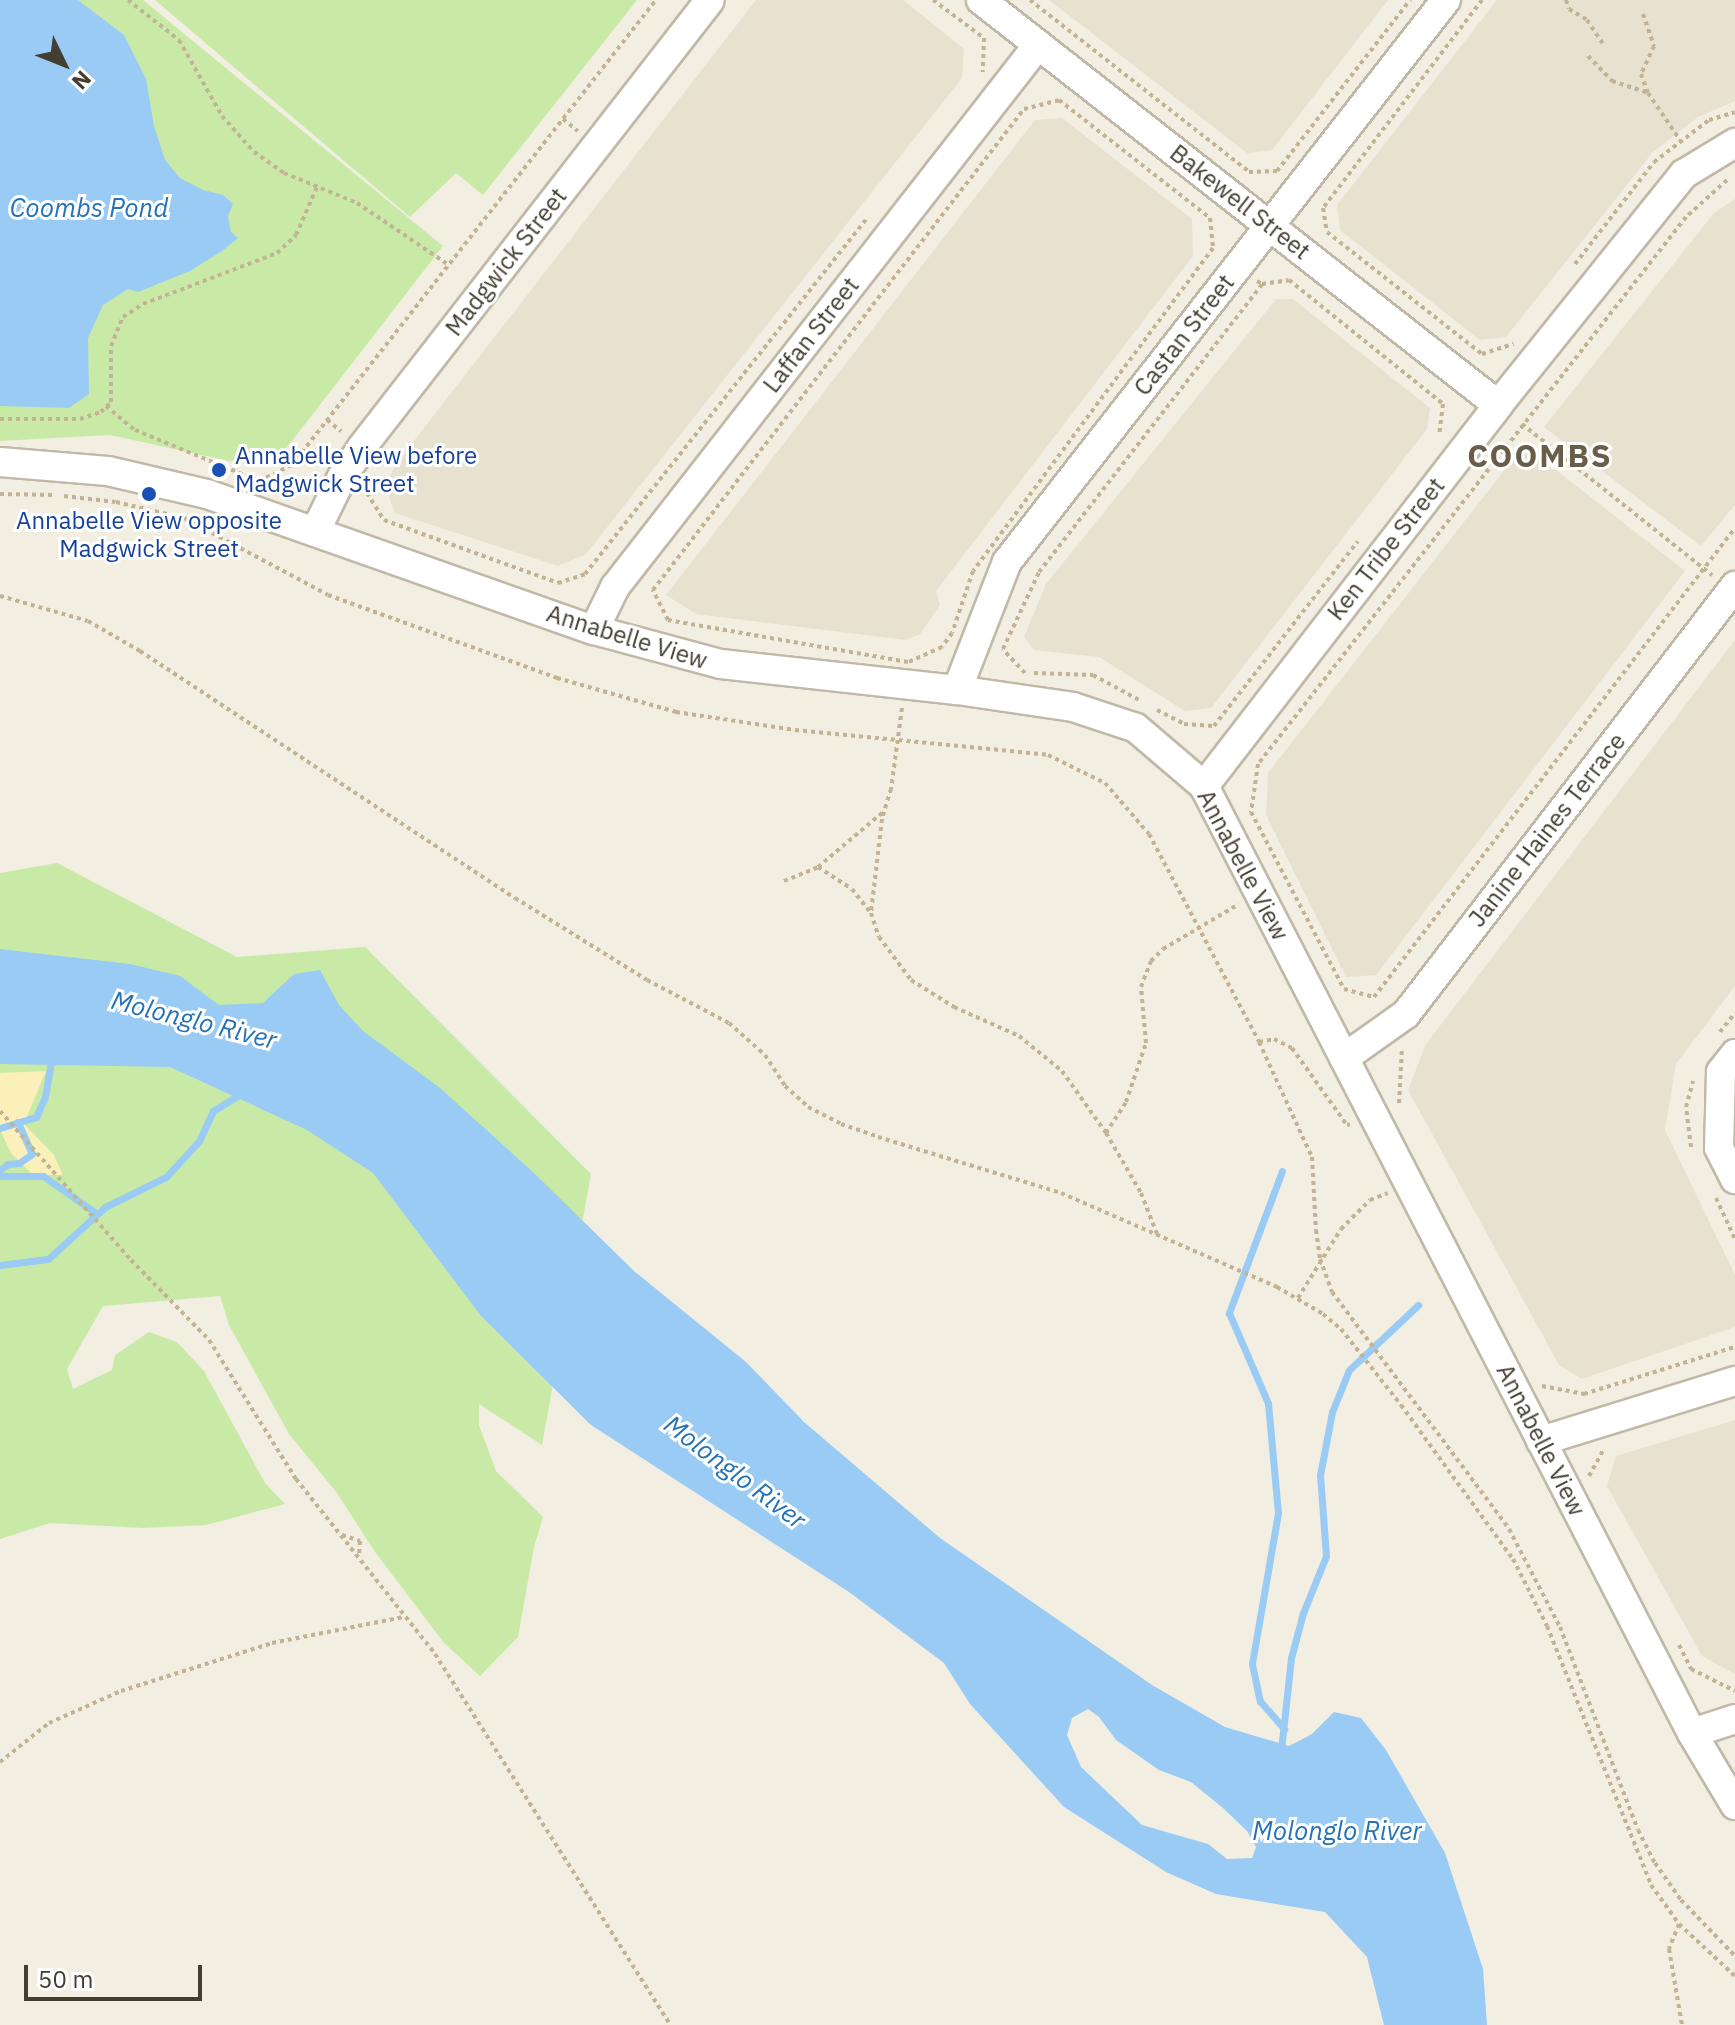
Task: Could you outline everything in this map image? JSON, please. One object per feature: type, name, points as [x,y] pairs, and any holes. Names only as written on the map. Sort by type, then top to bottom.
[{"type":"street","name":"Madgwick Street","points":[[315,532],[342,477],[362,447],[710,0]]},
{"type":"street","name":"Bakewell Street","points":[[981,0],[1498,405]]},
{"type":"street","name":"Castan Street","points":[[957,690],[1007,562],[1446,0]]},
{"type":"street","name":"Laffan Street","points":[[594,630],[620,579],[1038,45]]},
{"type":"street","name":"Ken Tribe Street","points":[[1204,786],[1498,405],[1684,174],[1715,152],[1735,143]]},
{"type":"street","name":"Annabelle View","points":[[0,462],[108,471],[207,494],[594,630],[721,664],[907,673],[957,690],[1073,707],[1136,728],[1204,786],[1692,1733],[1735,1805]]},
{"type":"street","name":"Janine Haines Terrace","points":[[1344,1058],[1406,1014],[1733,588]]},
{"type":"street","points":[[1735,1054],[1721,1072],[1719,1148],[1735,1179]]},
{"type":"street","points":[[1541,1441],[1735,1381]]},
{"type":"street","points":[[1692,1733],[1735,1719]]},
{"type":"path","points":[[128,0],[179,40],[222,116],[254,152],[284,173],[377,215],[449,265]]},
{"type":"path","points":[[106,406],[135,430],[259,481],[292,465],[656,0]]},
{"type":"path","points":[[933,0],[984,38],[983,72],[973,84]]},
{"type":"path","points":[[1030,0],[1249,172],[1277,171],[1410,0]]},
{"type":"path","points":[[1482,0],[1323,208],[1327,232],[1482,354],[1512,345],[1519,336]]},
{"type":"path","points":[[1566,0],[1569,9],[1587,20],[1603,44]]},
{"type":"path","points":[[1643,14],[1654,46],[1641,74],[1648,93],[1680,140]]},
{"type":"path","points":[[1588,56],[1612,81],[1648,93]]},
{"type":"path","points":[[871,913],[907,673],[942,647],[952,633],[973,571],[1213,248],[1210,218],[1059,100],[1024,109],[653,590],[668,620],[907,673]]},
{"type":"path","points":[[1571,270],[1654,162],[1709,120],[1735,112]]},
{"type":"path","points":[[1735,174],[1686,217],[1258,764],[1251,812],[1344,989],[1374,997],[1735,528]]},
{"type":"path","points":[[0,419],[80,419],[95,415],[111,402],[112,337],[123,317],[143,304],[277,253],[296,235],[317,187]]},
{"type":"path","points":[[376,472],[367,493],[384,520],[558,583],[585,574],[874,209]]},
{"type":"path","points":[[1365,531],[1214,726],[1184,724],[1093,675],[1023,673],[1003,649],[1039,572],[1262,284],[1289,280],[1443,404],[1441,433],[1432,445]]},
{"type":"path","points":[[1498,405],[1703,568],[1733,588]]},
{"type":"path","points":[[0,494],[58,495],[116,502],[184,518],[328,595],[557,678],[676,712],[795,730],[1048,755],[1105,783],[1149,834],[1200,926],[1259,1042],[1312,1157],[1320,1259],[1342,1309],[1509,1529],[1582,1678],[1643,1841],[1681,1900],[1735,1956]]},
{"type":"path","points":[[0,596],[88,621],[515,898],[647,980],[729,1023],[765,1055],[785,1086],[808,1107],[841,1124],[878,1137],[1061,1193],[1298,1298],[1323,1314],[1364,1357],[1513,1559],[1547,1626],[1651,1885],[1679,1924],[1735,1976]]},
{"type":"path","points":[[784,881],[818,867],[884,811]]},
{"type":"path","points":[[818,867],[852,889],[871,913],[879,937],[911,980],[954,1007],[1019,1036],[1062,1071],[1106,1133],[1141,1193],[1157,1235]]},
{"type":"path","points":[[1106,1133],[1126,1102],[1146,1043],[1141,998],[1144,973],[1163,949],[1200,926]]},
{"type":"path","points":[[1404,1113],[1397,1100],[1403,1046],[1411,1038]]},
{"type":"path","points":[[1259,1042],[1274,1039],[1292,1048],[1347,1125]]},
{"type":"path","points":[[0,1111],[131,1260],[209,1340],[296,1479],[435,1654],[670,2025]]},
{"type":"path","points":[[1298,1298],[1341,1229],[1370,1200],[1409,1183]]},
{"type":"path","points":[[1535,1373],[1542,1387],[1584,1394],[1735,1347]]},
{"type":"path","points":[[1588,1479],[1606,1446]]},
{"type":"path","points":[[342,1535],[360,1541],[359,1556]]},
{"type":"path","points":[[0,1762],[49,1723],[121,1691],[272,1643],[404,1617]]},
{"type":"path","points":[[1677,1642],[1691,1669],[1735,1691]]},
{"type":"path","points":[[1679,1924],[1669,1949],[1682,2025]]},
{"type":"shaded area","points":[[756,0],[903,0],[964,49],[962,78],[586,554],[558,566],[395,513],[385,486],[396,464]]},
{"type":"shaded area","points":[[1049,0],[1388,0],[1272,150],[1247,153]]},
{"type":"shaded area","points":[[1497,0],[1735,0],[1735,101],[1698,117],[1653,152],[1506,337],[1480,340],[1340,230],[1337,205]]},
{"type":"shaded area","points":[[1062,118],[1192,219],[1193,256],[936,591],[940,605],[920,634],[906,640],[696,614],[666,595],[1035,120]]},
{"type":"shaded area","points":[[1735,199],[1735,505],[1701,546],[1544,427],[1714,213]]},
{"type":"shaded area","points":[[1276,299],[1293,299],[1430,408],[1427,429],[1211,708],[1185,711],[1099,657],[1034,650],[1024,637],[1046,584]]},
{"type":"shaded area","points":[[1524,445],[1685,571],[1376,975],[1346,977],[1266,815],[1268,773]]},
{"type":"shaded area","points":[[1735,640],[1735,986],[1676,1064],[1665,1130],[1735,1275],[1735,1327],[1582,1379],[1559,1365],[1408,1090],[1426,1044]]},
{"type":"shaded area","points":[[1735,1420],[1735,1674],[1702,1656],[1607,1486],[1616,1456]]},
{"type":"green space","points":[[0,0],[143,0],[443,246],[285,450],[265,461],[229,461],[110,435],[0,441]]},
{"type":"green space","points":[[155,0],[637,0],[483,195],[456,173],[410,217]]},
{"type":"green space","points":[[57,863],[237,957],[365,947],[591,1174],[542,1445],[479,1404],[479,1425],[496,1471],[543,1517],[534,1547],[518,1637],[480,1676],[444,1643],[375,1552],[337,1493],[289,1434],[229,1325],[220,1296],[103,1306],[67,1369],[73,1389],[112,1370],[115,1355],[149,1332],[177,1342],[204,1371],[265,1483],[285,1504],[206,1525],[143,1528],[50,1523],[0,1539],[0,873]]},
{"type":"sand","points":[[46,1071],[24,1124],[54,1155],[63,1175],[33,1175],[11,1153],[0,1130],[0,1073]]},
{"type":"water","name":"Coombs Pond","points":[[0,0],[78,0],[124,35],[146,79],[154,126],[165,160],[180,178],[203,190],[223,195],[233,204],[228,216],[231,232],[238,238],[222,251],[190,271],[138,292],[128,289],[103,305],[88,338],[89,394],[69,408],[0,406]]},
{"type":"water","name":"Molonglo River","points":[[0,949],[130,964],[180,976],[219,1005],[263,1003],[294,974],[320,970],[339,1005],[363,1031],[440,1088],[533,1172],[634,1271],[746,1362],[804,1422],[940,1538],[1152,1685],[1225,1727],[1289,1746],[1312,1734],[1334,1712],[1361,1718],[1386,1750],[1445,1853],[1483,1969],[1487,2025],[1384,2025],[1367,1957],[1325,1912],[1216,1894],[1166,1872],[1064,1807],[970,1704],[944,1663],[849,1592],[591,1425],[481,1316],[373,1173],[307,1130],[170,1067],[0,1064]],"holes":[[[1088,1709],[1099,1717],[1116,1740],[1159,1770],[1191,1782],[1223,1808],[1247,1831],[1256,1847],[1252,1858],[1227,1859],[1208,1844],[1142,1825],[1081,1767],[1067,1735],[1072,1718]]]},
{"type":"waterway","points":[[0,1128],[36,1117],[45,1097],[52,1056]]},
{"type":"waterway","points":[[0,1265],[48,1259],[105,1207],[166,1177],[199,1141],[213,1111],[242,1093]]},
{"type":"waterway","points":[[0,1170],[32,1154],[18,1122]]},
{"type":"waterway","points":[[1282,1171],[1229,1313],[1268,1403],[1278,1513],[1252,1664],[1260,1701],[1284,1729]]},
{"type":"waterway","points":[[0,1176],[43,1176],[97,1214]]},
{"type":"waterway","points":[[1281,1750],[1291,1658],[1303,1613],[1326,1556],[1320,1475],[1332,1412],[1349,1370],[1418,1305]]},
{"type":"place","name":"Annabelle View before Madgwick Street","points":[[219,470]]},
{"type":"place","name":"Annabelle View opposite Madgwick Street","points":[[149,494]]},
{"type":"district","name":"COOMBS","points":[[1540,455]]}]
